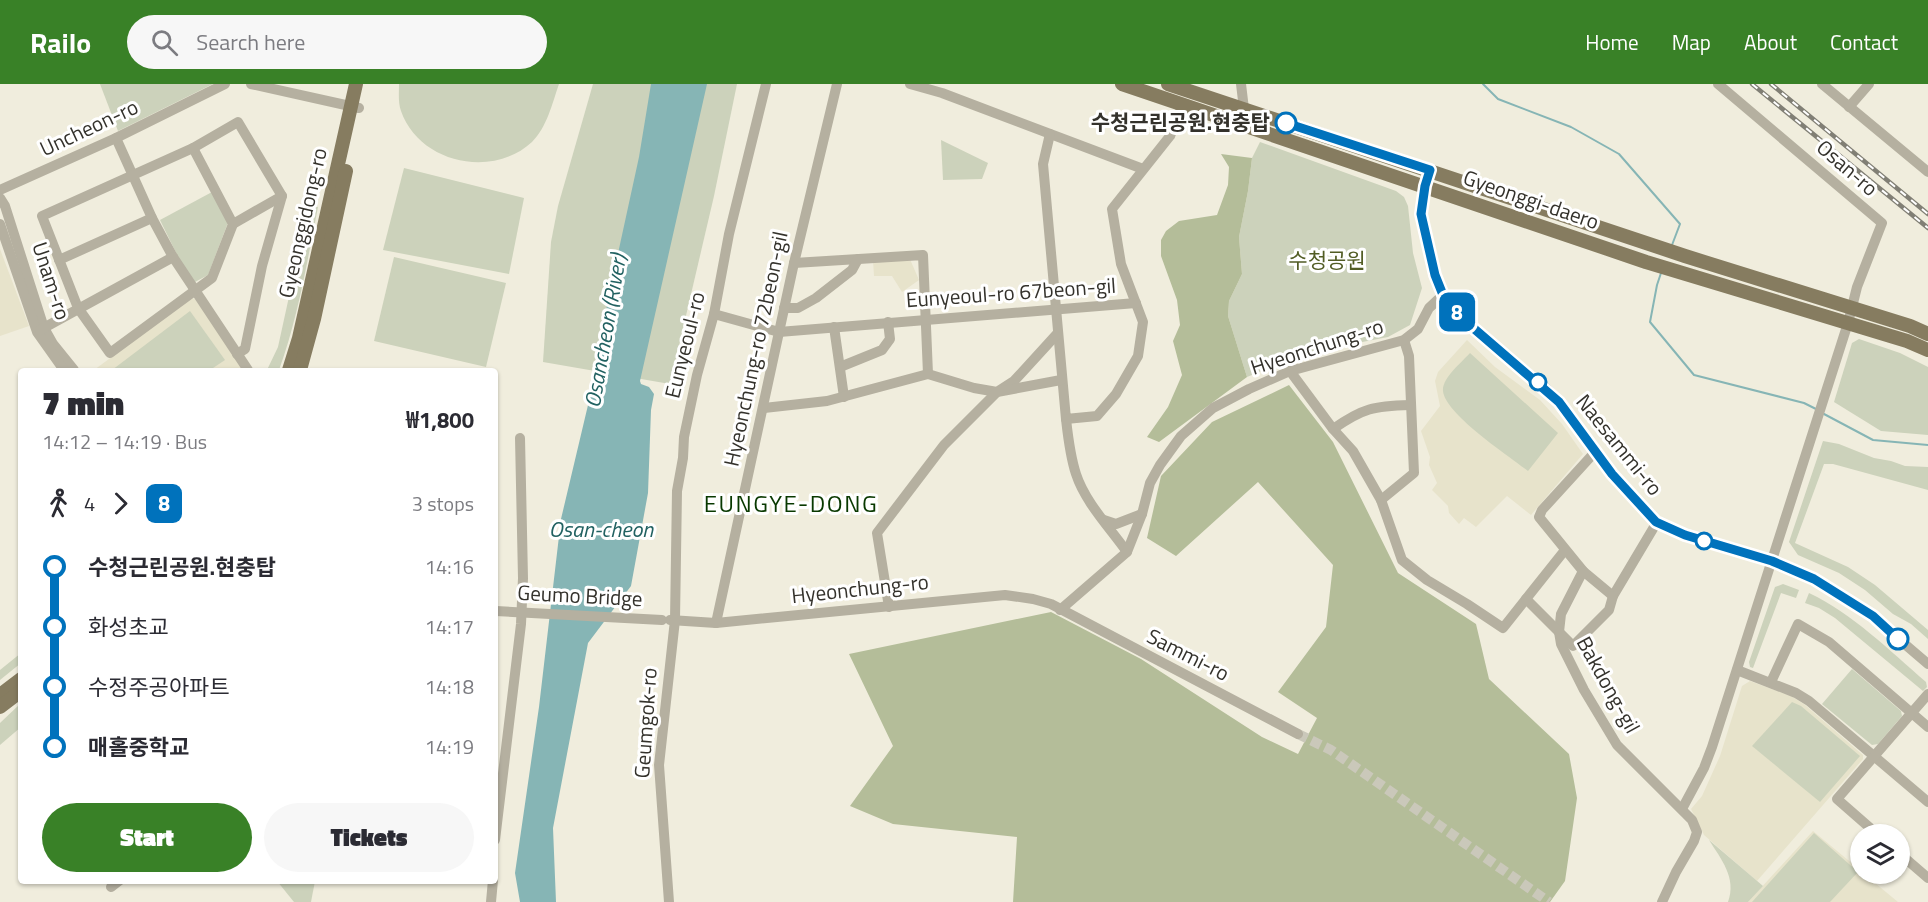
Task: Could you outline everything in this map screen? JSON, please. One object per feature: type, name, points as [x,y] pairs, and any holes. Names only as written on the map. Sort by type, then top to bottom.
[{"type":"main road","name":"Gyeonggidong-ro","points":[[301,368],[314,319],[355,107],[356,84]]},
{"type":"main road","name":"Gyeonggidong-ro","points":[[291,368],[355,107],[364,84]]},
{"type":"main road","name":"Gyeonggi-daero","points":[[1122,84],[1646,262],[1907,341],[1928,351]]},
{"type":"main road","name":"Gyeonggi-daero","points":[[1168,84],[1685,256],[1928,334]]},
{"type":"main road","points":[[2,703],[18,683]]},
{"type":"main road","points":[[2,703],[18,693]]},
{"type":"street","name":"Uncheon-ro","points":[[0,190],[116,138],[225,84]]},
{"type":"street","points":[[251,84],[355,107]]},
{"type":"street","name":"Eunyeoul-ro","points":[[675,620],[677,490],[684,437],[697,375],[714,314],[729,234],[766,84]]},
{"type":"street","name":"Hyeonchung-ro 72beon-gil","points":[[716,623],[794,262],[837,84]]},
{"type":"street","points":[[910,84],[943,89],[1050,134],[1143,169]]},
{"type":"street","points":[[1241,84],[1244,109]]},
{"type":"street","name":"Osan-ro","points":[[1718,84],[1882,223],[1857,287],[1852,308]]},
{"type":"street","points":[[1821,84],[1928,172]]},
{"type":"street","points":[[1849,107],[1869,84]]},
{"type":"street","points":[[1066,419],[1097,416],[1116,394],[1138,356],[1143,322],[1121,264],[1112,209],[1170,136],[1183,104]]},
{"type":"street","points":[[237,354],[244,349],[262,266],[282,196],[238,122],[193,148],[42,216],[78,308],[110,353],[212,278],[233,224],[282,196]]},
{"type":"street","points":[[1050,134],[1043,164],[1061,380],[1070,453],[1076,476],[1089,499],[1127,552],[1060,610]]},
{"type":"street","points":[[116,138],[152,218],[173,256],[247,368]]},
{"type":"street","points":[[193,148],[233,224]]},
{"type":"street","name":"Naesammi-ro","points":[[1430,170],[1421,214],[1435,275],[1443,295],[1464,320],[1559,402],[1578,426],[1594,452],[1656,522],[1685,535],[1772,561],[1814,579],[1873,616],[1928,664]]},
{"type":"street","name":"Unam-ro","points":[[0,198],[5,206],[40,330],[72,368]]},
{"type":"street","points":[[59,261],[152,218]]},
{"type":"street","name":"Unam-ro","points":[[0,224],[40,330],[63,368]]},
{"type":"street","points":[[794,262],[923,255],[928,374]]},
{"type":"street","points":[[40,330],[173,256]]},
{"type":"street","points":[[784,308],[798,308],[816,298],[852,270],[858,259]]},
{"type":"street","name":"Hyeonchung-ro","points":[[1127,552],[1142,514],[1150,483],[1160,465],[1181,436],[1213,408],[1290,371],[1404,340],[1418,329],[1429,308],[1443,295]]},
{"type":"street","name":"Eunyeoul-ro 67beon-gil","points":[[714,314],[779,332],[1136,303]]},
{"type":"street","points":[[1682,809],[1704,768],[1852,308]]},
{"type":"street","name":"Eunyeoul-ro 67beon-gil","points":[[840,367],[882,350],[890,339],[888,322]]},
{"type":"street","points":[[834,327],[844,397]]},
{"type":"street","points":[[889,607],[877,533],[944,445],[997,392],[1014,381],[1057,334]]},
{"type":"street","points":[[1381,500],[1414,473],[1408,356],[1404,340]]},
{"type":"street","points":[[1290,371],[1333,429],[1353,451],[1381,500],[1402,560],[1426,580],[1503,628],[1565,550]]},
{"type":"street","points":[[764,408],[827,401],[928,374],[974,388],[997,392],[1061,380]]},
{"type":"street","points":[[1333,429],[1355,413],[1378,406],[1410,405]]},
{"type":"street","points":[[498,815],[521,624],[523,578],[520,438]]},
{"type":"street","points":[[1594,452],[1542,510],[1539,517],[1583,571],[1613,596]]},
{"type":"street","points":[[1104,520],[1116,524],[1142,514]]},
{"type":"street","points":[[1526,600],[1573,646],[1609,610],[1613,596],[1656,522]]},
{"type":"street","name":"Bakdong-gil","points":[[1583,571],[1561,614],[1559,632],[1561,644],[1584,690],[1613,738],[1639,768],[1692,819],[1697,832],[1662,902]]},
{"type":"street","name":"Hyeonchung-ro","points":[[662,620],[716,623],[1005,595],[1033,599],[1051,604],[1060,610]]},
{"type":"street","name":"Sammi-ro","points":[[1060,610],[1298,734]]},
{"type":"street","name":"Geumo Bridge","points":[[498,611],[662,620]]},
{"type":"street","name":"Geumgok-ro","points":[[669,902],[659,765],[675,620]]},
{"type":"street","points":[[1771,682],[1798,624],[1829,642],[1928,727]]},
{"type":"street","points":[[1737,670],[1771,682],[1809,701],[1928,802]]},
{"type":"street","points":[[1865,824],[1837,800],[1928,694]]},
{"type":"street","points":[[1910,862],[1928,878]]},
{"type":"street","points":[[491,902],[493,884]]},
{"type":"shaded area","points":[[0,249],[29,326],[0,336]]},
{"type":"shaded area","points":[[909,257],[919,280],[902,292],[892,276],[874,276],[873,260]]},
{"type":"shaded area","points":[[192,298],[195,299],[244,368],[97,368]]},
{"type":"shaded area","points":[[1467,340],[1495,367],[1540,400],[1562,424],[1583,454],[1531,515],[1507,496],[1476,527],[1464,518],[1459,524],[1449,513],[1448,506],[1432,490],[1437,483],[1429,465],[1430,457],[1421,431],[1440,406],[1435,381],[1438,372]]},
{"type":"shaded area","points":[[1750,681],[1791,696],[1804,704],[1863,755],[1863,759],[1757,881],[1704,835],[1691,809],[1702,796],[1720,756],[1742,686]]},
{"type":"shaded area","points":[[1813,831],[1850,862],[1850,884],[1876,884],[1898,902],[1748,902]]},
{"type":"green space","points":[[100,84],[213,84],[118,131]]},
{"type":"green space","points":[[399,84],[559,84],[545,122],[532,142],[516,153],[497,160],[478,162],[458,160],[423,143],[410,129],[401,111]]},
{"type":"green space","points":[[593,84],[737,84],[714,196],[670,384],[543,362],[551,242],[558,206]]},
{"type":"green space","points":[[941,140],[988,163],[982,179],[943,180]]},
{"type":"green space","name":"수청공원","points":[[1260,142],[1396,191],[1404,197],[1408,206],[1413,253],[1422,288],[1410,325],[1388,337],[1306,353],[1247,377],[1228,316],[1229,301],[1242,274],[1239,237],[1252,158]]},
{"type":"green space","points":[[1221,154],[1252,158],[1239,237],[1242,274],[1229,301],[1228,316],[1247,377],[1159,442],[1147,437],[1168,407],[1182,375],[1173,341],[1180,325],[1177,300],[1161,256],[1161,240],[1166,231],[1179,221],[1217,215],[1228,185],[1229,167]]},
{"type":"green space","points":[[404,168],[524,198],[509,274],[383,250]]},
{"type":"green space","points":[[212,192],[229,220],[208,275],[195,282],[189,279],[160,220]]},
{"type":"green space","points":[[309,205],[318,207],[297,310],[286,350],[280,368],[268,368],[278,347]]},
{"type":"green space","points":[[394,257],[506,283],[486,367],[374,341]]},
{"type":"green space","points":[[190,311],[225,360],[213,368],[115,368]]},
{"type":"green space","points":[[1859,339],[1900,353],[1928,367],[1928,435],[1881,431],[1834,402],[1852,343]]},
{"type":"green space","points":[[1470,353],[1558,433],[1528,471],[1466,422],[1446,400],[1443,391],[1446,381],[1453,370]]},
{"type":"green space","points":[[1289,385],[1333,442],[1398,573],[1476,624],[1489,679],[1569,754],[1577,798],[1565,881],[1550,902],[1013,902],[1017,837],[893,824],[850,806],[893,746],[849,654],[1051,612],[1141,659],[1262,737],[1298,754],[1317,718],[1278,692],[1326,627],[1333,565],[1258,482],[1176,556],[1147,538],[1161,476],[1212,422]]},
{"type":"green space","points":[[1823,441],[1905,466],[1928,467],[1928,490],[1833,464],[1824,464],[1795,543],[1848,567],[1875,585],[1928,630],[1928,639],[1911,624],[1893,614],[1865,590],[1839,573],[1798,555],[1789,542]]},
{"type":"green space","points":[[1783,584],[1799,590],[1796,598],[1781,593],[1753,668],[1750,667],[1749,662],[1775,587]]},
{"type":"green space","points":[[1809,593],[1841,611],[1870,633],[1926,682],[1927,687],[1923,691],[1835,618],[1805,603]]},
{"type":"green space","points":[[18,655],[18,665],[0,680],[0,670]]},
{"type":"green space","points":[[1852,669],[1901,711],[1902,716],[1878,744],[1872,745],[1822,704]]},
{"type":"green space","points":[[1792,702],[1801,706],[1860,756],[1820,802],[1752,746]]},
{"type":"green space","points":[[18,706],[18,730],[0,745],[0,723]]},
{"type":"green space","points":[[1814,833],[1850,865],[1850,881],[1830,902],[1752,902]]},
{"type":"green space","points":[[1709,840],[1763,886],[1748,902],[1728,902],[1731,885],[1729,877],[1723,862]]},
{"type":"green space","points":[[279,884],[314,884],[311,902],[294,902]]},
{"type":"water","name":"Osan-cheon","points":[[651,84],[707,84],[640,381],[654,394],[651,410],[648,493],[631,586],[588,643],[553,828],[556,902],[520,902],[515,873],[539,707],[561,519],[602,346],[607,304],[639,157]]},
{"type":"waterway","points":[[1483,84],[1498,99],[1571,127],[1619,154],[1680,224],[1672,245]]},
{"type":"waterway","points":[[1661,273],[1650,322],[1694,375],[1804,403],[1816,409]]},
{"type":"waterway","points":[[1824,414],[1873,440],[1928,445]]},
{"type":"tunnel","points":[[1298,734],[1331,750],[1549,902]]},
{"type":"railway","points":[[1752,84],[1928,228]]},
{"type":"railway","points":[[1771,84],[1928,214]]},
{"type":"bus line","name":"8","points":[[1286,123],[1430,170],[1421,214],[1426,242],[1443,295],[1464,320],[1546,388],[1578,426],[1594,452],[1612,474],[1656,522],[1685,535],[1772,561],[1814,579],[1873,616],[1898,639]]},
{"type":"place","name":"수청근린공원.현충탑","points":[[1286,123]]},
{"type":"district","name":"EUNGYE-DONG","points":[[791,504]]},
{"type":"water label","name":"Osancheon (River)","points":[[605,331]]}]
